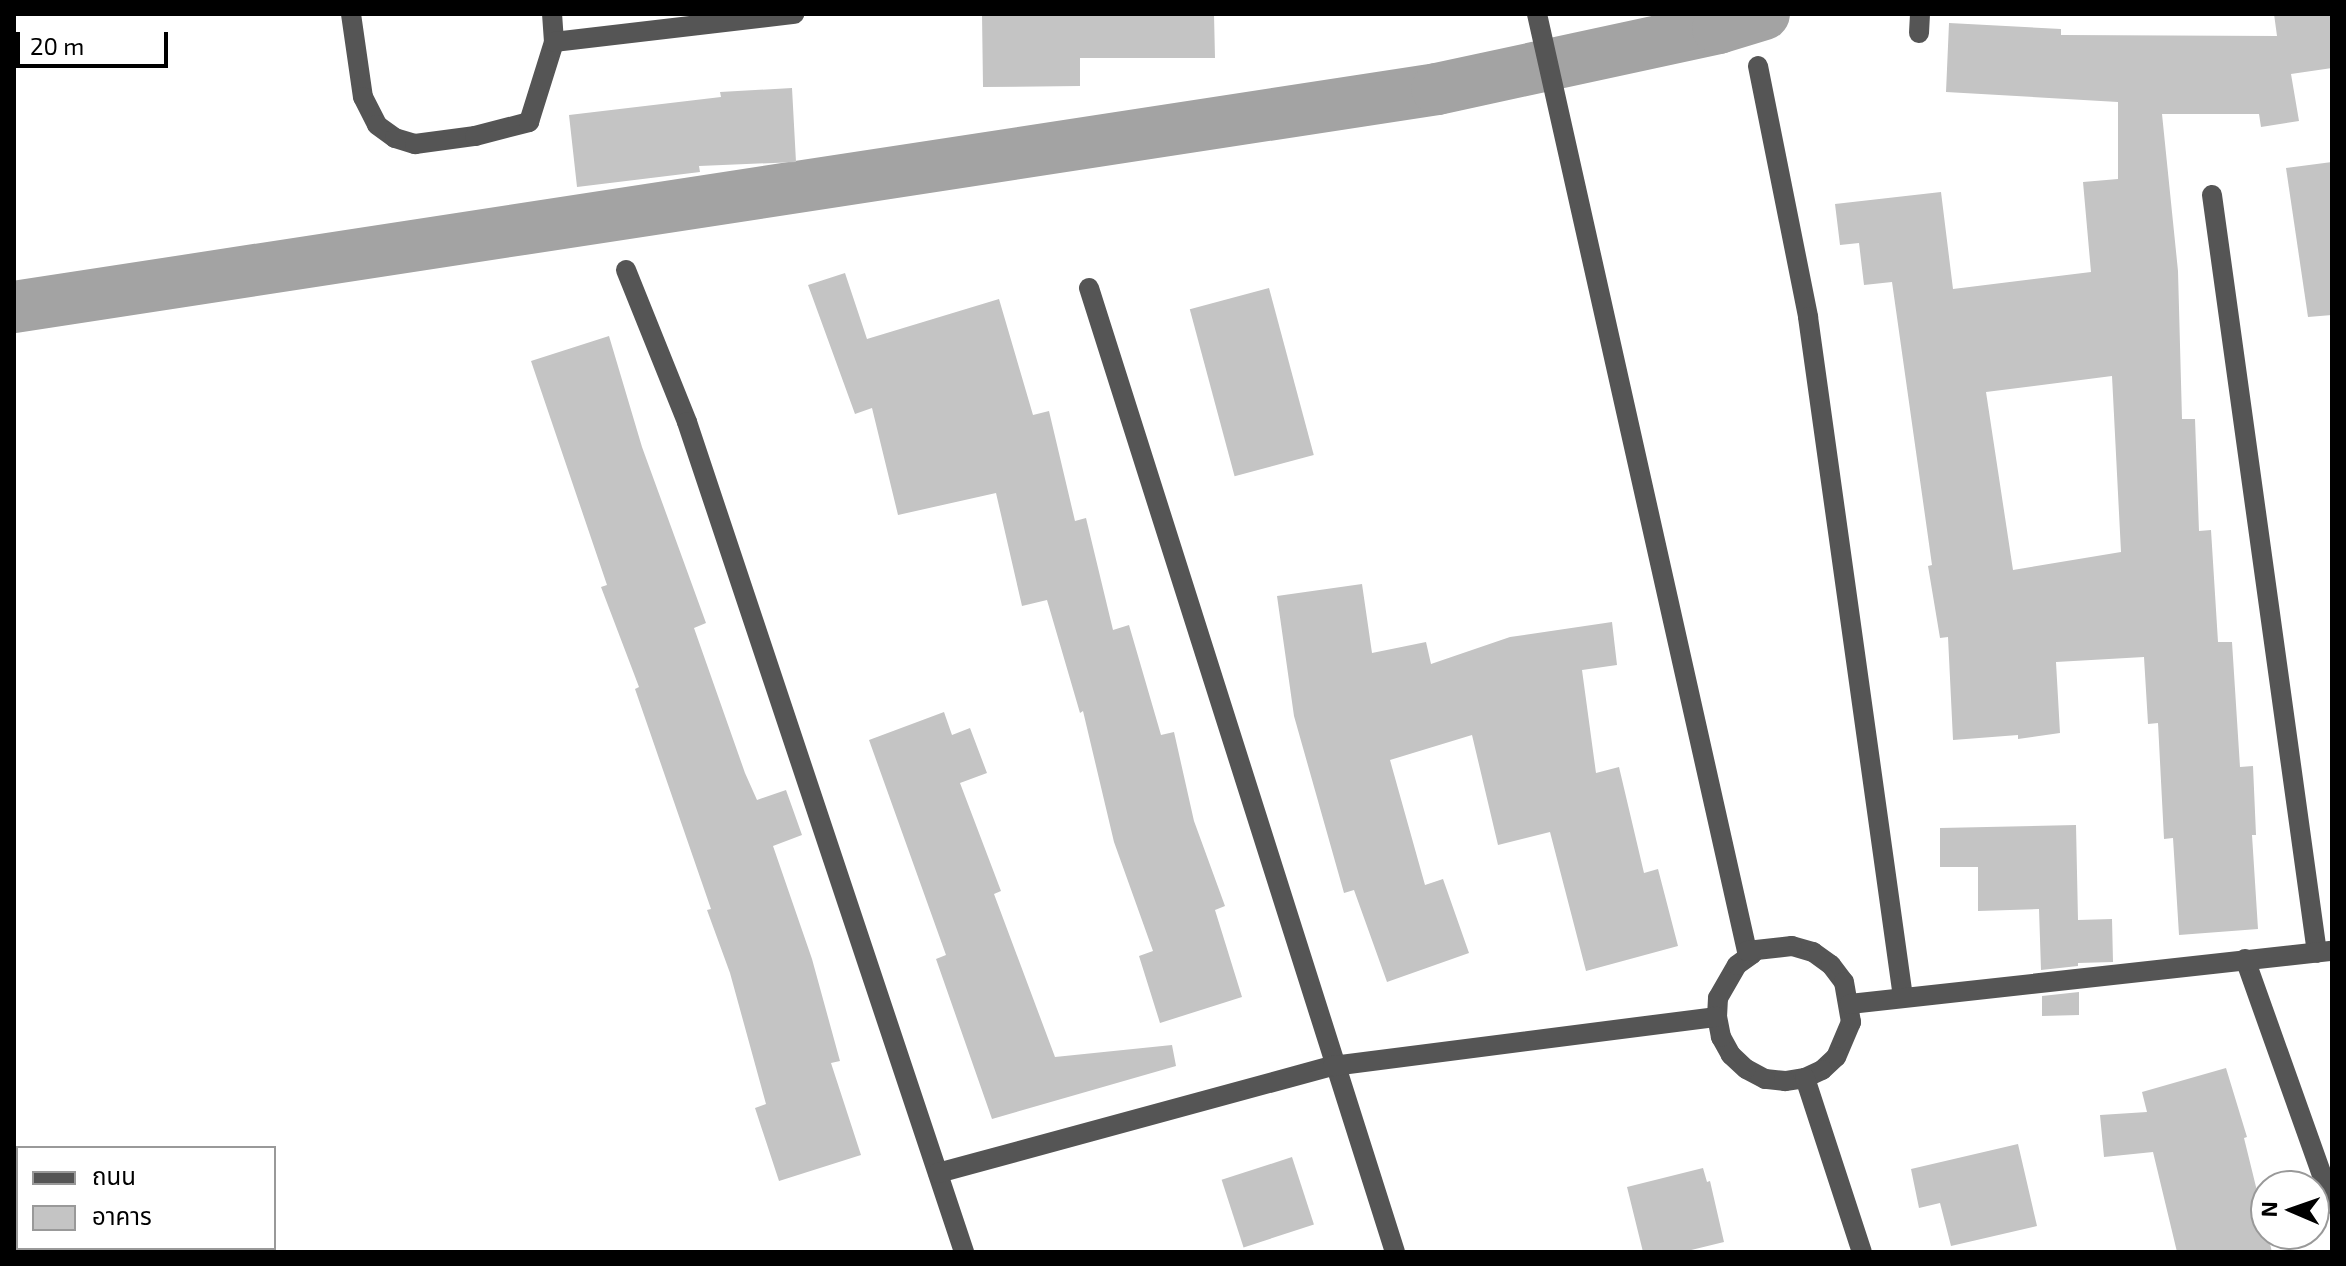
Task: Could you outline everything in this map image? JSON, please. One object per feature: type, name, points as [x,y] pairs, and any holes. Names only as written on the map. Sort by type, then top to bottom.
[{"type":"street","points":[[351,14],[363,97],[377,125],[395,138],[415,144],[475,136],[529,122],[554,42],[552,14]]},
{"type":"street","points":[[554,42],[794,14]]},
{"type":"street","points":[[1537,14],[1747,951],[1752,954],[1726,980],[1718,998],[1717,1017],[1721,1037],[1731,1055],[1746,1069],[1765,1079],[1785,1081],[1805,1078],[1836,1057],[1851,1022],[1844,982],[1831,965],[1813,952],[1792,946],[1747,951]]},
{"type":"street","points":[[1758,66],[1808,317],[1903,997]]},
{"type":"street","points":[[1850,1004],[2324,952],[2212,195]]},
{"type":"street","points":[[626,270],[687,422],[964,1252]]},
{"type":"street","points":[[1089,288],[1333,1066],[1395,1252]]},
{"type":"street","points":[[2245,959],[2332,1204]]},
{"type":"street","points":[[938,1173],[1333,1066],[1717,1017]]},
{"type":"street","points":[[1805,1078],[1862,1252]]},
{"type":"building","points":[[982,14],[1214,14],[1215,58],[1080,58],[1080,86],[983,87]]},
{"type":"building","points":[[2274,14],[2332,14],[2332,68],[2291,74],[2299,121],[2261,127],[2259,114],[2162,114],[2178,271],[2182,419],[2195,419],[2199,531],[2211,530],[2218,642],[2232,642],[2240,767],[2253,766],[2256,835],[2252,835],[2258,929],[2179,935],[2173,838],[2164,839],[2158,723],[2148,724],[2144,657],[2056,662],[2060,733],[2018,739],[2018,735],[1953,740],[1948,637],[1940,638],[1928,566],[1932,565],[1892,282],[1864,285],[1859,243],[1840,245],[1835,204],[1941,192],[1953,289],[2091,272],[2083,182],[2118,179],[2118,102],[1946,92],[1949,23],[2061,29],[2061,35],[2277,36]],"holes":[[[2112,376],[2121,552],[2013,570],[1986,392]]]},
{"type":"building","points":[[792,88],[796,162],[699,166],[700,172],[577,187],[569,115],[721,97],[720,92]]},
{"type":"building","points":[[2332,162],[2332,315],[2308,317],[2286,168]]},
{"type":"building","points":[[845,273],[867,339],[999,299],[1033,415],[1049,411],[1075,521],[1086,518],[1113,630],[1129,625],[1161,735],[1174,732],[1194,821],[1225,906],[1215,910],[1242,997],[1160,1023],[1139,956],[1153,951],[1114,842],[1083,711],[1080,713],[1047,600],[1022,606],[996,493],[898,515],[872,408],[855,414],[808,285]]},
{"type":"building","points":[[1269,288],[1314,455],[1235,476],[1190,309]]},
{"type":"building","points":[[609,336],[642,447],[706,623],[694,628],[745,773],[757,800],[786,790],[802,835],[773,846],[812,959],[840,1061],[831,1063],[861,1155],[779,1181],[755,1108],[766,1104],[730,973],[707,910],[711,909],[635,689],[639,687],[601,587],[607,585],[531,361]]},
{"type":"building","points":[[1362,584],[1372,653],[1426,642],[1431,664],[1510,637],[1612,622],[1617,665],[1582,670],[1596,773],[1619,767],[1644,873],[1658,869],[1678,946],[1586,971],[1550,832],[1498,845],[1472,735],[1390,760],[1425,885],[1443,879],[1469,953],[1387,982],[1354,890],[1344,893],[1294,716],[1277,596]]},
{"type":"building","points":[[944,712],[952,735],[970,728],[987,773],[960,783],[1001,891],[994,894],[1055,1057],[1172,1045],[1176,1066],[992,1119],[936,959],[946,955],[869,740]]},
{"type":"building","points":[[2076,825],[2078,920],[2112,919],[2113,962],[2078,963],[2078,966],[2041,970],[2039,909],[1978,911],[1978,867],[1940,867],[1940,828]]},
{"type":"building","points":[[2079,992],[2079,1015],[2042,1016],[2042,996]]},
{"type":"building","points":[[2226,1068],[2247,1137],[2244,1138],[2252,1170],[2250,1250],[2272,1252],[2177,1252],[2153,1152],[2104,1157],[2100,1115],[2147,1112],[2142,1092]]},
{"type":"building","points":[[2018,1144],[2037,1226],[1951,1246],[1940,1203],[1919,1208],[1911,1169]]},
{"type":"building","points":[[1292,1157],[1314,1225],[1244,1247],[1222,1180]]},
{"type":"building","points":[[1703,1168],[1707,1182],[1710,1181],[1724,1242],[1683,1252],[1643,1252],[1627,1187]]},
{"type":"waterway","points":[[14,307],[1437,89],[1718,28],[1764,14]]}]
